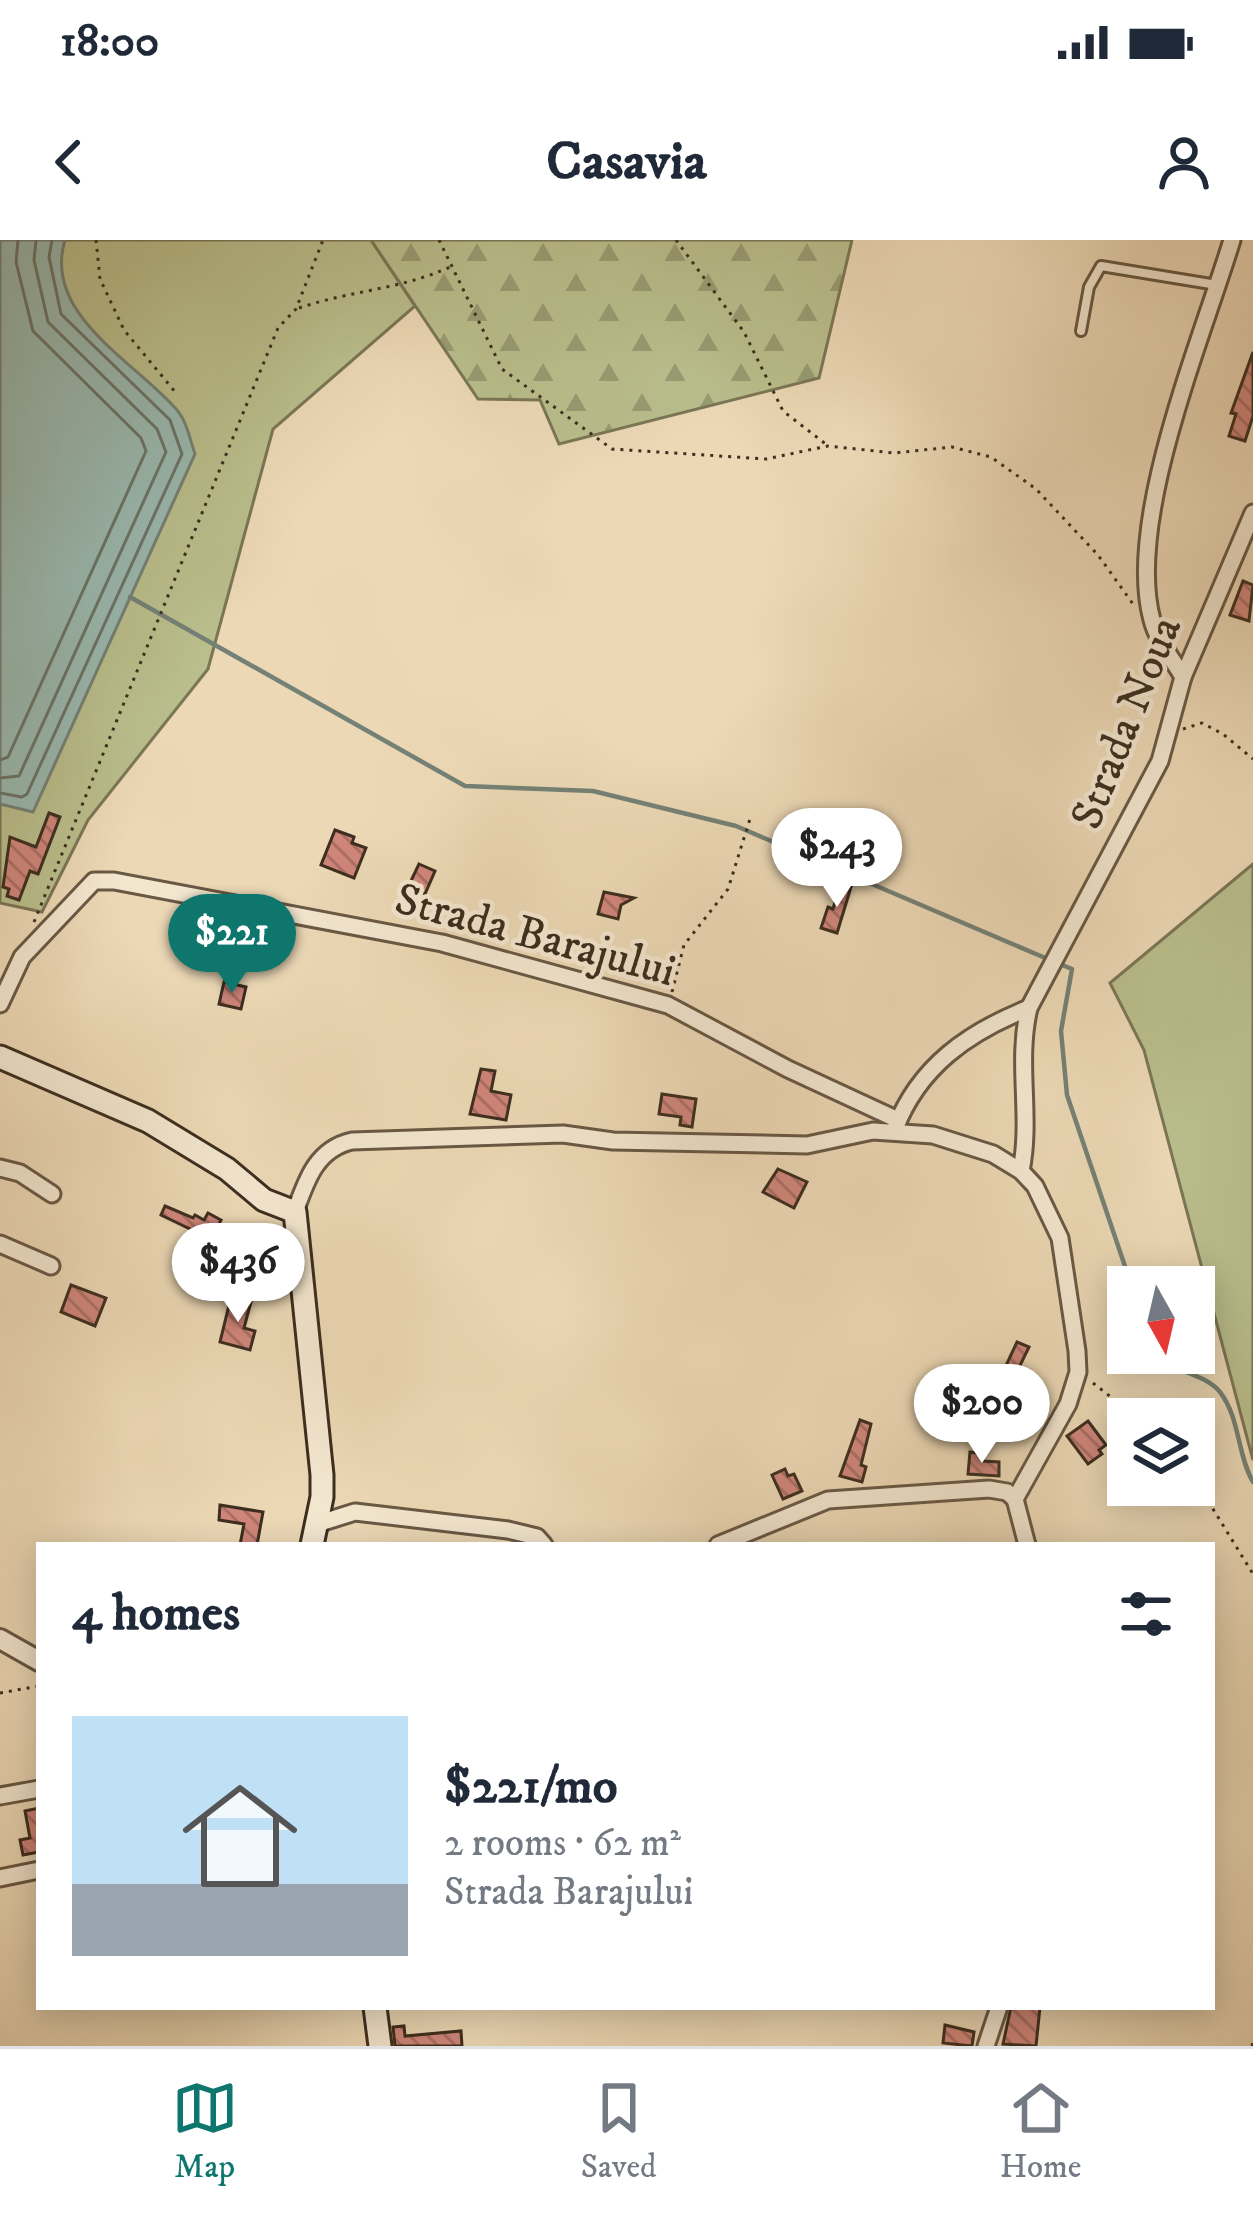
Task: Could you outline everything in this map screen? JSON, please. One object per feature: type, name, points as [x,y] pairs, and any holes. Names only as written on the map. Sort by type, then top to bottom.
[{"type":"main road","points":[[0,1057],[148,1121],[227,1169],[264,1200],[295,1212],[322,1475],[314,1534]]},
{"type":"main road","points":[[375,2010],[380,2046]]},
{"type":"street","points":[[1183,677],[1153,626],[1145,586],[1149,528],[1175,414],[1232,240]]},
{"type":"street","name":"Strada Noua","points":[[1031,1003],[1160,761],[1183,677],[1253,513]]},
{"type":"street","name":"Strada Barajului","points":[[0,1004],[22,957],[87,885],[105,880],[442,943],[668,1005],[896,1126]]},
{"type":"street","points":[[896,1126],[917,1084],[938,1060],[968,1037],[1031,1003]]},
{"type":"street","points":[[1021,1171],[1027,1120],[1022,1051],[1031,1003]]},
{"type":"street","points":[[295,1212],[317,1162],[336,1145],[352,1141],[563,1134],[613,1141],[807,1145],[896,1126],[965,1142],[1021,1171],[1044,1202],[1060,1238],[1072,1306],[1078,1372],[1068,1404],[1015,1499]]},
{"type":"street","points":[[0,1168],[35,1180],[52,1194]]},
{"type":"street","points":[[0,1244],[51,1267]]},
{"type":"street","points":[[725,1542],[828,1499],[989,1489],[1007,1492],[1015,1499],[1027,1542]]},
{"type":"street","points":[[314,1534],[356,1512],[508,1530],[541,1542]]},
{"type":"street","points":[[0,1639],[36,1659]]},
{"type":"street","points":[[0,1796],[36,1790]]},
{"type":"street","points":[[0,1878],[36,1871]]},
{"type":"street","points":[[986,2046],[998,2010]]},
{"type":"lane","points":[[1081,331],[1089,287],[1101,266],[1219,285]]},
{"type":"path","points":[[96,240],[100,279],[124,330],[176,393]]},
{"type":"path","points":[[34,923],[278,328],[296,309],[323,240]]},
{"type":"path","points":[[439,240],[502,369],[612,449],[766,459],[828,446],[893,453],[952,447],[991,457],[1036,489],[1098,555],[1153,626]]},
{"type":"path","points":[[676,240],[744,332],[783,411],[828,446]]},
{"type":"path","points":[[296,309],[340,294],[412,284],[452,266]]},
{"type":"path","points":[[1168,734],[1202,723],[1253,759]]},
{"type":"path","points":[[668,1005],[684,945],[728,889],[750,819]]},
{"type":"path","points":[[1078,1372],[1111,1398]]},
{"type":"path","points":[[1211,1506],[1253,1574]]},
{"type":"path","points":[[0,1693],[36,1687]]},
{"type":"green space","points":[[0,240],[371,240],[415,306],[273,429],[208,669],[88,820],[42,912],[0,903]]},
{"type":"green space","points":[[371,240],[852,240],[819,378],[559,444],[540,400],[478,399]]},
{"type":"green space","points":[[1253,864],[1253,1460],[1215,1317],[1215,1266],[1201,1266],[1144,1050],[1110,983]]},
{"type":"water","points":[[0,240],[65,240],[62,267],[67,291],[80,314],[177,410],[195,454],[33,812],[0,804]]},
{"type":"building","points":[[1253,352],[1253,416],[1245,441],[1229,436],[1236,414],[1231,413]]},
{"type":"building","points":[[1243,581],[1253,585],[1249,621],[1230,615]]},
{"type":"building","points":[[49,813],[60,817],[38,874],[30,871],[19,900],[7,896],[9,889],[3,887],[10,837],[36,847]]},
{"type":"building","points":[[335,830],[366,848],[354,878],[321,865]]},
{"type":"building","points":[[419,864],[435,871],[425,894],[408,887]]},
{"type":"building","points":[[840,884],[851,887],[837,933],[821,928]]},
{"type":"building","points":[[604,892],[634,898],[621,905],[618,919],[598,914]]},
{"type":"building","points":[[224,982],[246,987],[241,1009],[219,1004]]},
{"type":"building","points":[[481,1069],[495,1071],[491,1091],[511,1095],[506,1120],[470,1114]]},
{"type":"building","points":[[662,1094],[696,1099],[692,1127],[680,1125],[681,1117],[659,1114]]},
{"type":"building","points":[[778,1169],[807,1182],[794,1208],[763,1192]]},
{"type":"building","points":[[165,1206],[193,1218],[204,1220],[208,1213],[221,1220],[211,1239],[161,1215]]},
{"type":"building","points":[[71,1285],[106,1298],[95,1326],[61,1312]]},
{"type":"building","points":[[231,1297],[251,1302],[244,1328],[255,1331],[250,1350],[220,1342]]},
{"type":"building","points":[[1017,1342],[1029,1347],[1013,1380],[1002,1374]]},
{"type":"building","points":[[860,1420],[871,1424],[862,1482],[840,1476]]},
{"type":"building","points":[[1088,1421],[1106,1445],[1088,1464],[1067,1436]]},
{"type":"building","points":[[970,1452],[983,1454],[983,1461],[999,1462],[999,1476],[968,1474]]},
{"type":"building","points":[[785,1469],[788,1476],[794,1474],[802,1491],[783,1499],[772,1475]]},
{"type":"building","points":[[220,1505],[263,1512],[258,1542],[241,1542],[244,1524],[219,1520]]},
{"type":"building","points":[[36,1809],[36,1853],[23,1855],[20,1840],[30,1838],[25,1811]]},
{"type":"building","points":[[1010,2010],[1040,2010],[1036,2046],[1003,2044]]},
{"type":"building","points":[[945,2025],[974,2032],[972,2046],[943,2043]]},
{"type":"building","points":[[404,2026],[405,2036],[461,2031],[462,2046],[395,2046],[393,2027]]},
{"type":"waterway","points":[[130,597],[465,786],[593,791],[736,826],[1050,960]]},
{"type":"waterway","points":[[1060,964],[1072,969],[1061,1031],[1067,1095],[1125,1266]]},
{"type":"waterway","points":[[1190,1374],[1214,1386],[1227,1402],[1253,1482]]}]
